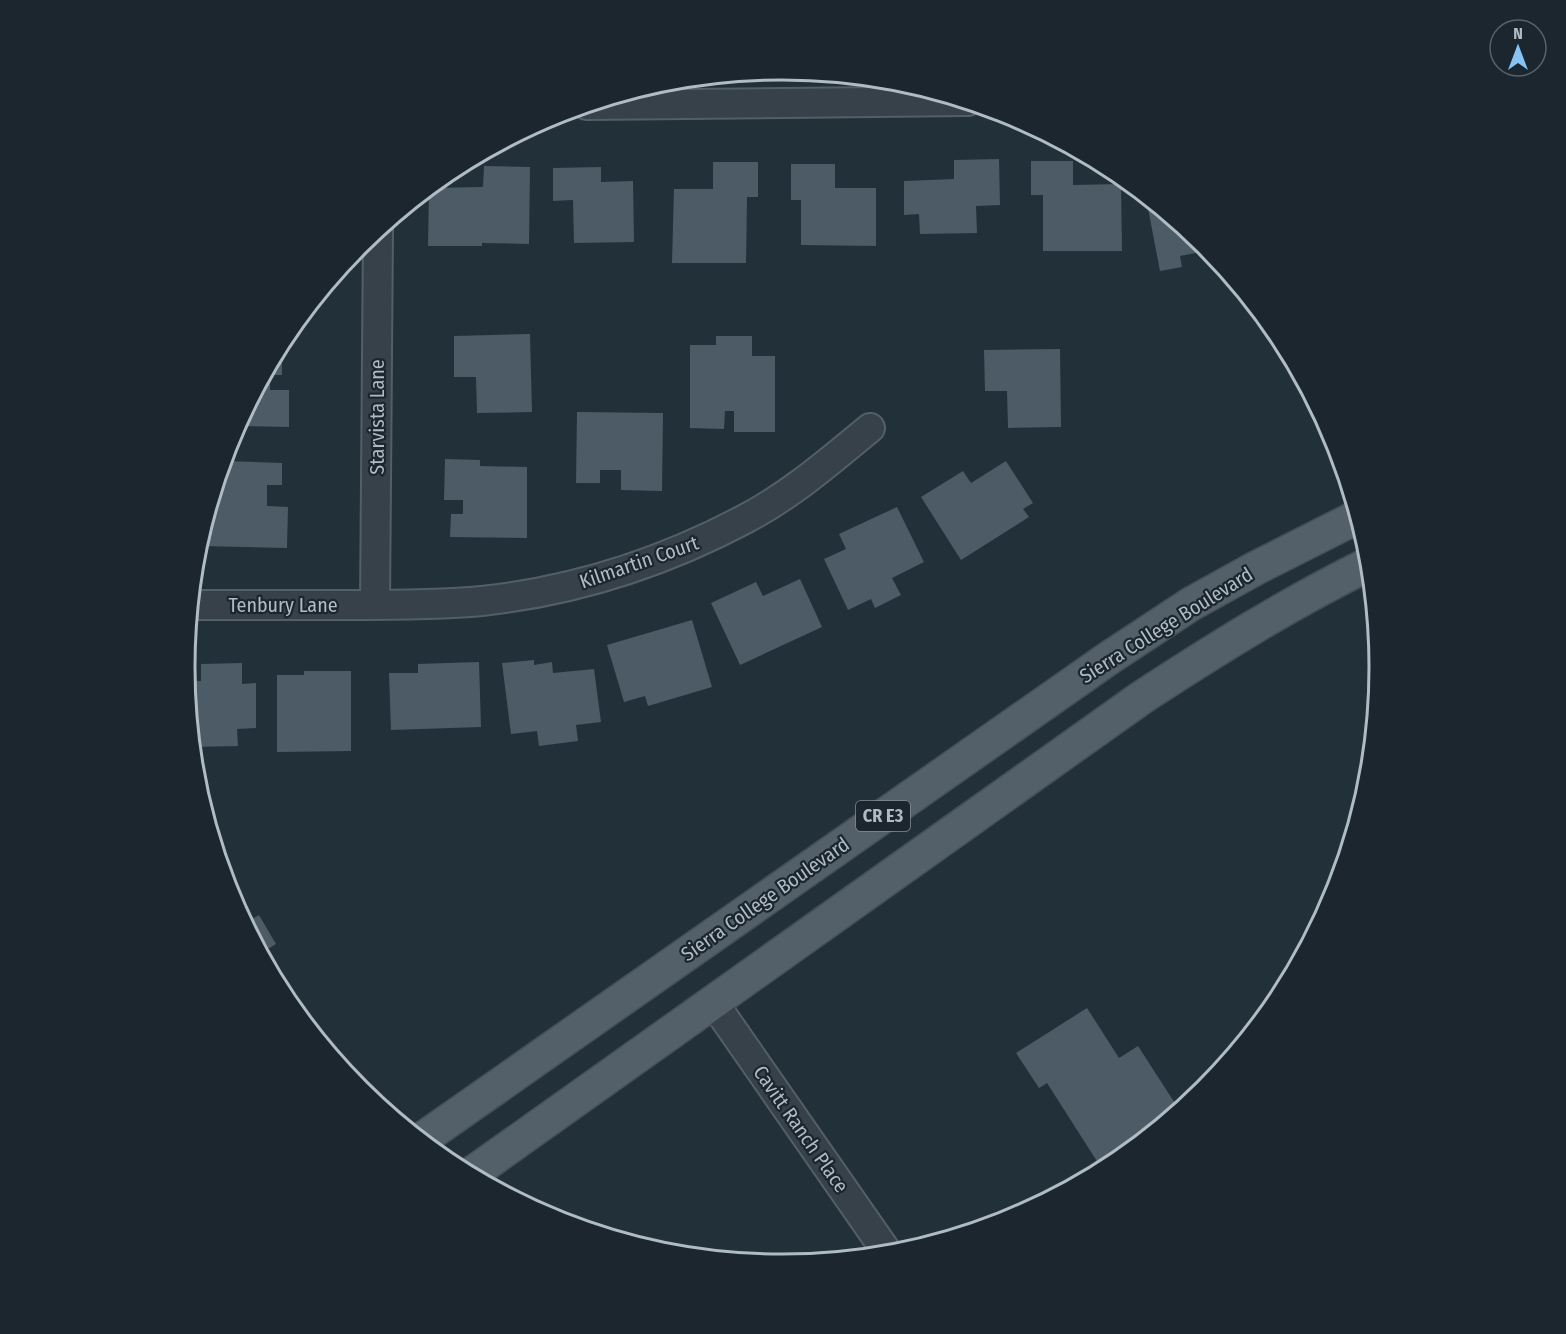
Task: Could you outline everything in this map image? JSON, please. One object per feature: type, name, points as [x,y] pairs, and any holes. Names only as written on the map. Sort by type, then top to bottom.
[{"type":"main road","name":"Sierra College Boulevard","points":[[428,1135],[1109,658],[1191,604],[1265,563],[1351,520]]},
{"type":"main road","name":"CR E3","points":[[478,1169],[1141,698],[1220,646],[1361,567]]},
{"type":"street","points":[[615,105],[939,101]]},
{"type":"street","name":"Starvista Lane","points":[[375,605],[378,242]]},
{"type":"street","name":"Kilmartin Court","points":[[375,605],[446,604],[529,594],[574,585],[657,558],[699,542],[747,518],[788,493],[870,428]]},
{"type":"street","name":"Tenbury Lane","points":[[199,605],[375,605]]},
{"type":"street","name":"Cavitt Ranch Place","points":[[712,1002],[882,1245]]},
{"type":"building","points":[[999,159],[1000,205],[976,206],[977,233],[920,234],[919,214],[904,215],[904,181],[954,179],[954,160]]},
{"type":"building","points":[[1031,161],[1073,161],[1073,185],[1116,184],[1121,187],[1122,251],[1043,251],[1043,195],[1031,195]]},
{"type":"building","points":[[713,162],[758,162],[758,197],[747,197],[746,263],[672,263],[674,189],[713,189]]},
{"type":"building","points":[[791,164],[835,164],[835,188],[876,188],[876,246],[801,245],[801,200],[791,200]]},
{"type":"building","points":[[484,166],[530,167],[529,244],[482,243],[482,246],[428,246],[429,198],[444,188],[483,187]]},
{"type":"building","points":[[601,167],[601,182],[633,181],[634,242],[574,243],[573,200],[553,201],[553,168]]},
{"type":"building","points":[[1148,207],[1198,252],[1180,256],[1182,267],[1160,271]]},
{"type":"building","points":[[530,334],[532,412],[477,413],[476,377],[454,377],[454,336]]},
{"type":"building","points":[[716,336],[752,336],[752,356],[775,356],[775,432],[734,432],[734,411],[725,411],[724,429],[690,428],[690,345],[716,345]]},
{"type":"building","points":[[1060,349],[1061,427],[1008,428],[1007,391],[985,391],[984,350]]},
{"type":"building","points":[[282,361],[282,375],[273,375]]},
{"type":"building","points":[[270,381],[270,390],[289,390],[289,427],[247,426]]},
{"type":"building","points":[[577,412],[663,413],[662,491],[621,490],[621,470],[600,470],[600,483],[576,483]]},
{"type":"building","points":[[445,459],[480,460],[480,466],[527,467],[527,538],[450,537],[451,514],[463,514],[463,500],[444,500]]},
{"type":"building","points":[[233,461],[282,463],[282,485],[267,485],[267,506],[288,507],[287,548],[208,546]]},
{"type":"building","points":[[1006,461],[1033,503],[1023,509],[1029,517],[961,560],[921,497],[963,471],[971,483]]},
{"type":"building","points":[[897,507],[924,562],[892,578],[901,595],[875,608],[871,599],[848,610],[824,559],[846,549],[839,534]]},
{"type":"building","points":[[800,579],[822,627],[740,665],[711,603],[756,582],[763,596]]},
{"type":"building","points":[[692,620],[712,687],[648,706],[645,696],[624,702],[607,645]]},
{"type":"building","points":[[534,660],[534,665],[552,662],[553,673],[594,669],[601,722],[576,725],[578,741],[539,746],[537,731],[511,734],[502,663]]},
{"type":"building","points":[[479,662],[481,727],[391,730],[389,673],[418,673],[418,664]]},
{"type":"building","points":[[242,663],[242,684],[256,683],[256,728],[237,729],[238,746],[201,747],[196,681],[201,681],[201,664]]},
{"type":"building","points":[[304,671],[351,671],[351,751],[277,752],[277,675],[304,675]]},
{"type":"building","points":[[259,915],[276,944],[268,949],[252,919]]},
{"type":"building","points":[[1087,1008],[1119,1058],[1138,1046],[1175,1104],[1141,1133],[1098,1162],[1047,1083],[1039,1088],[1016,1053]]}]
